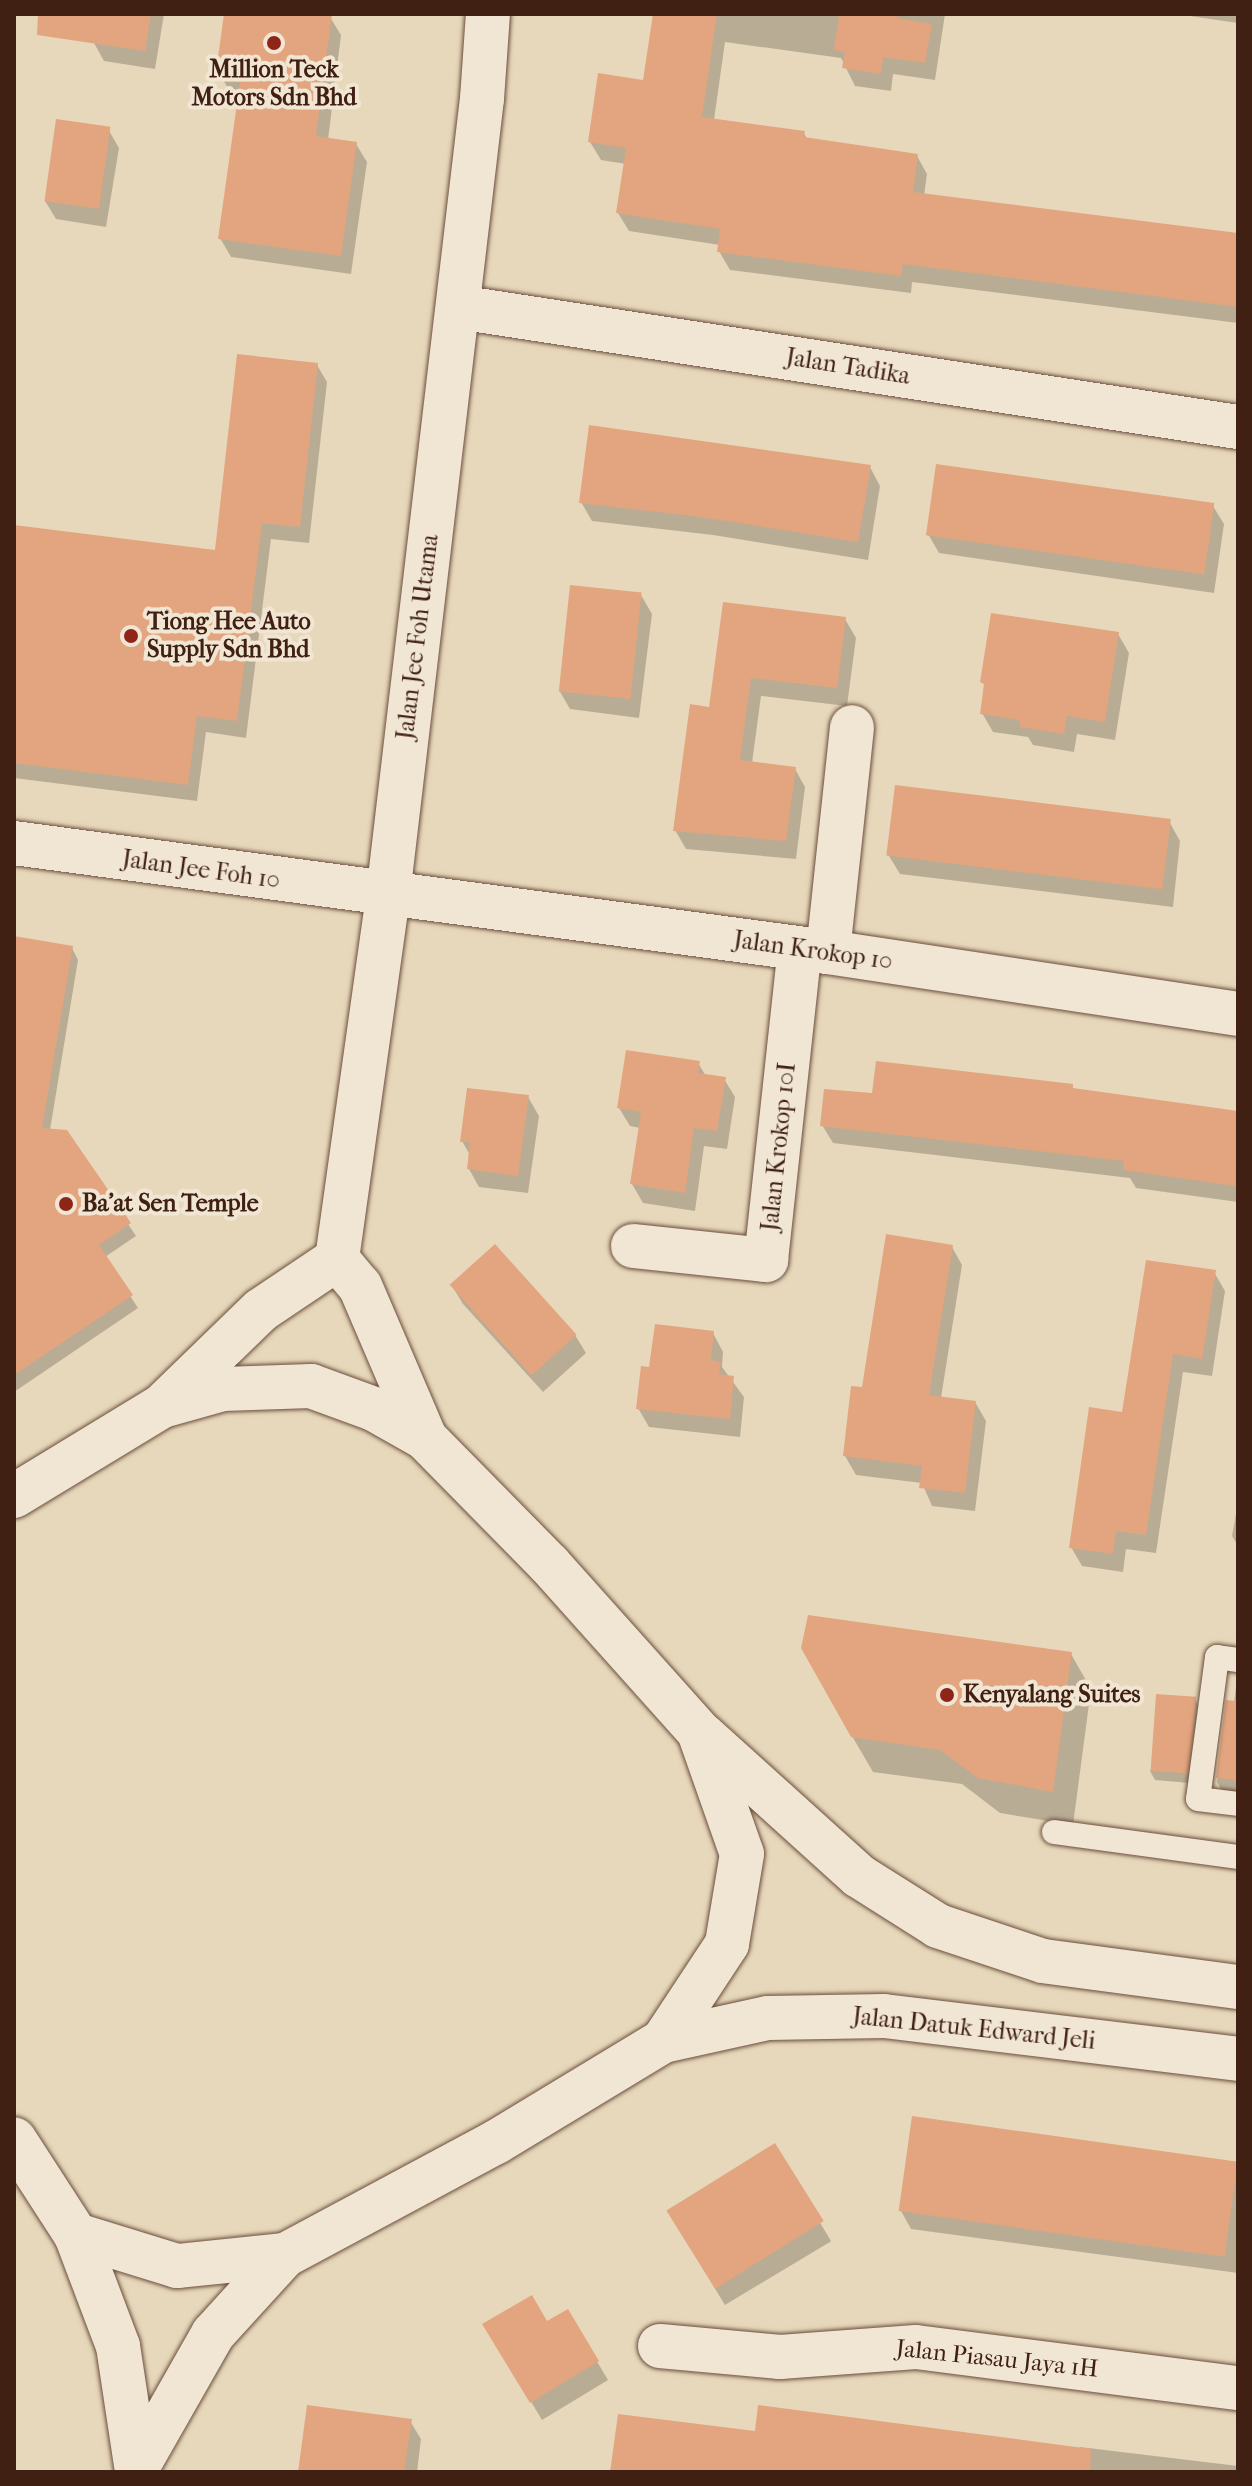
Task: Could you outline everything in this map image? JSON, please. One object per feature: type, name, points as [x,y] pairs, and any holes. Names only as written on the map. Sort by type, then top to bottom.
[{"type":"street","name":"Jalan Jee Foh Utama","points":[[337,1259],[388,895],[482,99],[488,14]]},
{"type":"street","name":"Jalan Tadika","points":[[458,307],[1238,427]]},
{"type":"street","points":[[814,950],[852,727]]},
{"type":"street","name":"Jalan Jee Foh 10","points":[[14,843],[388,895]]},
{"type":"street","name":"Jalan Krokop 10","points":[[388,895],[814,950],[1238,1014]]},
{"type":"street","name":"Jalan Krokop 10I","points":[[633,1246],[766,1260],[814,950]]},
{"type":"street","points":[[14,1496],[162,1406],[261,1310],[337,1259],[360,1286],[425,1438]]},
{"type":"street","points":[[162,1406],[223,1389],[311,1386],[374,1409],[425,1438],[549,1564],[699,1732],[859,1876],[938,1926],[1043,1961],[1238,1987]]},
{"type":"street","points":[[137,2469],[213,2334],[285,2255],[496,2142],[663,2041],[727,1944],[742,1854],[699,1732]]},
{"type":"street","name":"Jalan Datuk Edward Jeli","points":[[663,2041],[768,2018],[884,2016],[1238,2059]]},
{"type":"street","points":[[14,2139],[76,2235],[118,2346],[137,2469]]},
{"type":"street","points":[[76,2235],[177,2266],[285,2255]]},
{"type":"street","name":"Jalan Piasau Jaya 1H","points":[[660,2346],[780,2357],[916,2347],[1238,2388]]},
{"type":"lane","points":[[1238,1660],[1217,1657],[1198,1799],[1238,1804]]},
{"type":"lane","points":[[1054,1832],[1238,1857]]},
{"type":"building","points":[[38,14],[151,14],[145,51],[37,35]]},
{"type":"building","points":[[224,14],[332,14],[316,136],[357,142],[341,256],[218,239],[241,75],[216,72]]},
{"type":"building","points":[[653,14],[717,14],[702,117],[805,131],[804,137],[918,154],[913,192],[1238,233],[1238,307],[903,264],[901,276],[717,252],[720,229],[616,213],[626,148],[588,142],[598,73],[643,80]]},
{"type":"building","points":[[839,14],[898,14],[897,18],[932,24],[925,63],[883,57],[881,74],[842,68],[845,52],[834,50]]},
{"type":"building","points":[[56,119],[110,127],[99,209],[44,201]]},
{"type":"building","name":"Tiong Hee Auto Supply Sdn Bhd","points":[[237,354],[318,363],[300,527],[262,523],[237,721],[197,716],[188,785],[14,763],[14,525],[215,550]]},
{"type":"building","points":[[589,425],[871,465],[858,542],[701,517],[579,503]]},
{"type":"building","points":[[936,464],[1214,503],[1204,574],[926,535]]},
{"type":"building","points":[[570,585],[642,593],[630,699],[559,691]]},
{"type":"building","points":[[723,602],[846,617],[837,688],[751,678],[740,760],[796,767],[786,841],[673,831],[690,704],[709,707]]},
{"type":"building","points":[[991,613],[1119,632],[1105,722],[1067,716],[1064,734],[1020,727],[1020,720],[980,714],[984,684],[980,682]]},
{"type":"building","points":[[895,785],[1171,819],[1162,889],[886,855]]},
{"type":"building","points":[[14,936],[73,946],[42,1128],[67,1130],[131,1223],[99,1245],[133,1295],[14,1375]]},
{"type":"building","points":[[626,1050],[700,1061],[698,1073],[726,1077],[717,1131],[694,1128],[685,1193],[630,1184],[641,1112],[617,1108]]},
{"type":"building","points":[[876,1061],[1073,1084],[1073,1088],[1238,1111],[1235,1186],[1123,1170],[1124,1161],[820,1126],[824,1089],[872,1093]]},
{"type":"building","points":[[467,1088],[529,1095],[518,1176],[467,1169],[470,1142],[460,1142]]},
{"type":"building","points":[[886,1234],[953,1245],[929,1395],[976,1401],[965,1493],[919,1488],[922,1466],[843,1456],[851,1386],[862,1387]]},
{"type":"building","points":[[495,1244],[577,1335],[531,1375],[450,1285]]},
{"type":"building","points":[[1146,1260],[1216,1270],[1202,1359],[1173,1354],[1146,1535],[1116,1531],[1113,1554],[1069,1548],[1089,1407],[1122,1412]]},
{"type":"building","points":[[655,1324],[714,1331],[711,1360],[721,1362],[719,1374],[734,1376],[730,1419],[636,1409],[641,1366],[649,1367]]},
{"type":"building","name":"Kenyalang Suites","points":[[808,1615],[1072,1652],[1053,1792],[978,1778],[940,1750],[851,1737],[801,1648]]},
{"type":"building","points":[[1156,1694],[1196,1697],[1191,1774],[1151,1771]]},
{"type":"building","points":[[1226,1700],[1238,1701],[1238,1780],[1216,1778]]},
{"type":"building","points":[[912,2116],[1238,2162],[1224,2257],[899,2211]]},
{"type":"building","points":[[775,2143],[824,2221],[715,2289],[666,2211]]},
{"type":"building","points":[[532,2295],[547,2321],[568,2309],[599,2361],[530,2403],[482,2324]]},
{"type":"building","points":[[307,2405],[412,2419],[404,2472],[298,2472]]},
{"type":"building","points":[[758,2405],[1091,2449],[1090,2472],[610,2472],[618,2414],[755,2431]]},
{"type":"place","name":"Million Teck Motors Sdn Bhd","points":[[274,43]]},
{"type":"place","name":"Tiong Hee Auto Supply Sdn Bhd","points":[[131,636]]},
{"type":"place","name":"Ba'at Sen Temple","points":[[66,1204]]},
{"type":"place","name":"Kenyalang Suites","points":[[947,1695]]}]
